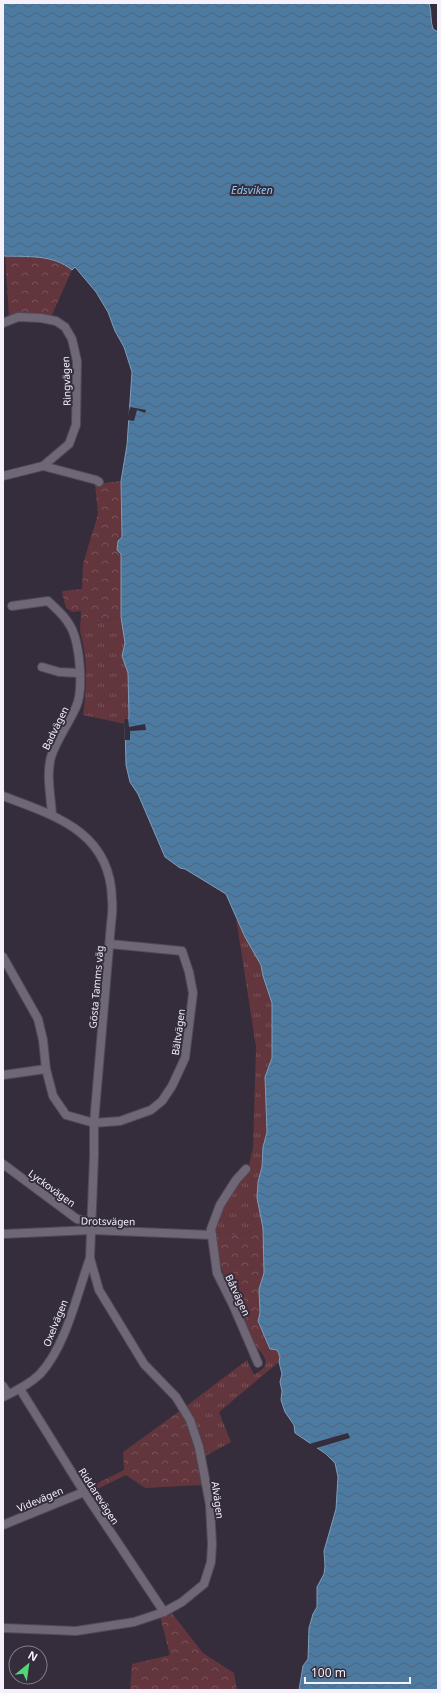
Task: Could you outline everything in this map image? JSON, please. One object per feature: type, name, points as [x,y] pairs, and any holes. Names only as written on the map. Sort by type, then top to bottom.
[{"type":"street","name":"Ringvägen","points":[[3,323],[18,317],[56,320],[65,327],[72,338],[77,361],[76,425],[69,444],[44,466],[3,476]]},
{"type":"street","name":"Ringvägen","points":[[44,466],[99,482]]},
{"type":"street","name":"Badvägen","points":[[12,606],[48,601],[69,623],[74,634],[79,654],[80,693],[77,706],[51,757],[49,774],[52,815]]},
{"type":"street","points":[[42,667],[59,672],[79,673]]},
{"type":"street","name":"Gösta Tamms väg","points":[[3,796],[52,815],[80,832],[91,841],[99,851],[109,879],[112,899],[110,944],[94,1123],[91,1230]]},
{"type":"street","name":"Bältvägen","points":[[3,957],[38,1019],[44,1040],[46,1069],[53,1096],[66,1115],[94,1123],[120,1121],[151,1110],[162,1101],[172,1086],[185,1058],[193,993],[189,972],[182,951],[110,944]]},
{"type":"street","points":[[3,1075],[46,1069]]},
{"type":"street","name":"Lyckovägen","points":[[3,1164],[91,1230]]},
{"type":"street","name":"Båtvägen","points":[[246,1169],[236,1180],[220,1204],[211,1229],[217,1273],[233,1305],[258,1364]]},
{"type":"street","name":"Drotsvägen","points":[[3,1234],[91,1230],[212,1234]]},
{"type":"street","name":"Alvägen","points":[[3,1628],[76,1631],[134,1622],[164,1612],[182,1602],[204,1584],[211,1562],[212,1544],[210,1505],[199,1447],[190,1420],[176,1397],[144,1364],[99,1290],[90,1258],[91,1230]]},
{"type":"street","name":"Oxelvägen","points":[[6,1395],[20,1389],[39,1375],[49,1362],[59,1344],[90,1258]]},
{"type":"street","points":[[3,1386],[6,1395]]},
{"type":"street","name":"Riddarevägen","points":[[20,1389],[84,1492],[164,1612]]},
{"type":"street","name":"Videvägen","points":[[3,1525],[84,1492]]},
{"type":"green space","points":[[5,256],[40,257],[57,261],[72,270],[51,317],[9,317]]},
{"type":"green space","points":[[121,481],[122,537],[117,549],[121,554],[121,617],[89,625],[80,631],[81,611],[72,612],[66,608],[62,593],[63,591],[82,589],[83,564],[98,514],[95,484]]},
{"type":"green space","points":[[121,617],[125,643],[122,656],[128,673],[129,717],[125,724],[83,715],[86,663],[80,631],[89,625]]},
{"type":"green space","points":[[236,918],[261,965],[272,1003],[272,1058],[265,1077],[267,1132],[263,1147],[262,1167],[258,1182],[257,1198],[263,1228],[256,1228],[241,1236],[216,1232],[216,1224],[229,1197],[248,1169],[253,1148],[256,1047]]},
{"type":"green space","points":[[256,1228],[263,1228],[264,1273],[259,1289],[260,1313],[258,1321],[270,1349],[260,1351],[256,1348],[235,1304],[236,1300],[231,1293],[224,1276],[219,1258],[216,1232],[241,1236]]},
{"type":"green space","points":[[270,1349],[277,1350],[280,1356],[279,1362],[219,1412],[231,1442],[198,1460],[192,1436],[181,1410],[247,1360],[254,1375],[264,1367],[266,1362],[260,1351]]},
{"type":"green space","points":[[181,1410],[194,1447],[202,1485],[145,1488],[126,1475],[89,1493],[86,1489],[124,1470],[123,1452]]},
{"type":"green space","points":[[171,1612],[203,1653],[234,1673],[237,1690],[130,1690],[132,1664],[170,1655],[160,1616]]},
{"type":"water","name":"Edsviken","points":[[3,3],[429,3],[433,29],[438,32],[438,1690],[299,1690],[303,1666],[308,1659],[309,1628],[313,1614],[317,1607],[317,1587],[324,1574],[324,1551],[336,1509],[338,1477],[335,1463],[326,1454],[295,1433],[294,1425],[285,1412],[281,1400],[282,1391],[280,1382],[282,1374],[279,1362],[280,1356],[277,1350],[270,1349],[258,1321],[260,1313],[259,1289],[264,1273],[263,1228],[257,1198],[258,1182],[262,1167],[263,1147],[267,1132],[265,1077],[272,1058],[272,1003],[261,965],[245,937],[226,894],[185,869],[180,868],[165,857],[138,794],[130,782],[126,765],[125,724],[129,717],[128,673],[122,656],[125,643],[121,617],[121,554],[117,550],[118,541],[122,537],[121,481],[127,445],[132,372],[124,347],[115,331],[108,312],[96,292],[75,267],[72,270],[57,261],[39,257],[3,256]]},
{"type":"pier","points":[[130,407],[146,410],[145,413],[137,410],[134,421],[127,420]]},
{"type":"pier","points":[[125,719],[128,719],[129,727],[145,724],[146,730],[130,731],[130,740],[125,740]]},
{"type":"pier","points":[[348,1433],[350,1438],[313,1449],[309,1446],[309,1444]]}]
